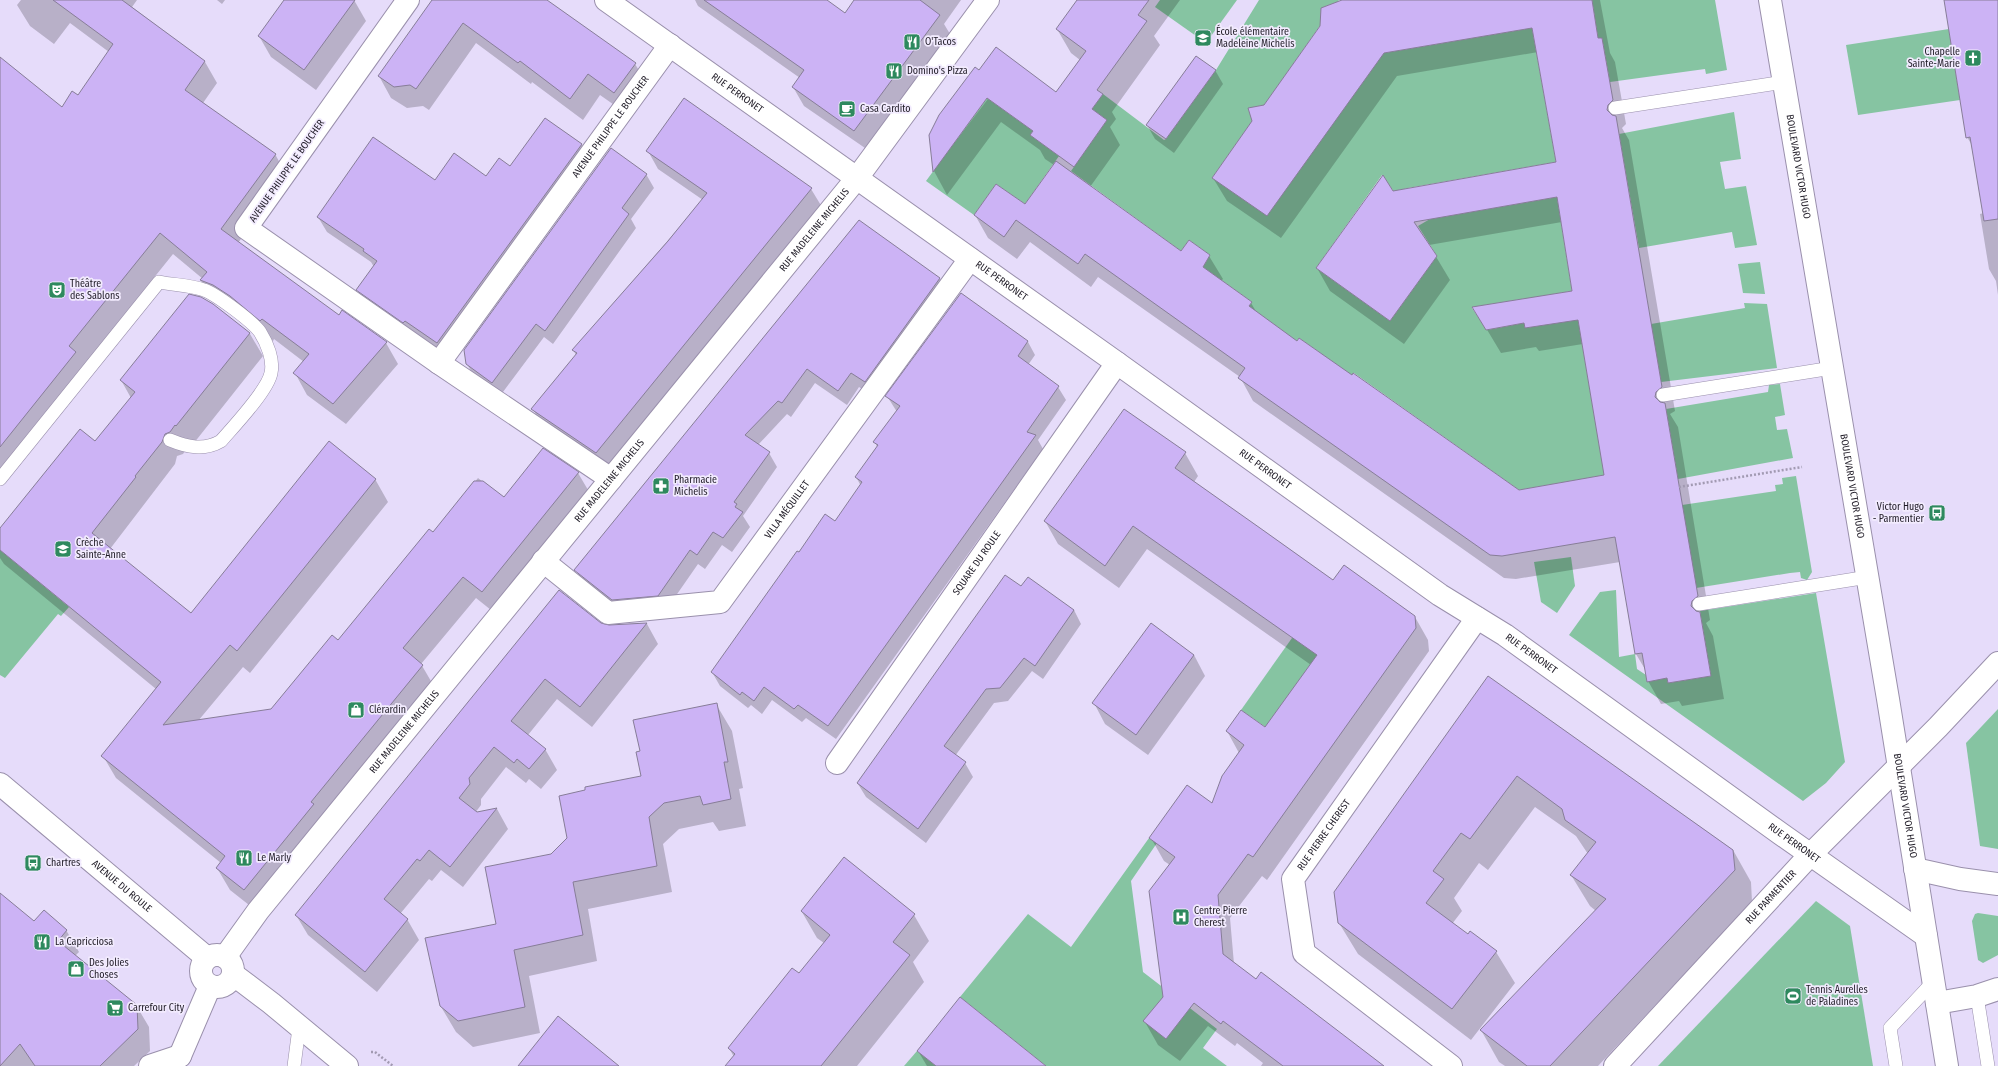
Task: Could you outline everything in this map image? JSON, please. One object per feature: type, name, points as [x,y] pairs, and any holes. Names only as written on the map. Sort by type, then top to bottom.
[{"type":"street","name":"AVENUE PHILIPPE LE BOUCHER","points":[[408,0],[246,228],[439,363],[611,479]]},
{"type":"street","name":"RUE PERRONET","points":[[606,0],[1117,363],[1440,595],[1505,635],[1810,855],[1926,936]]},
{"type":"street","name":"RUE MADELEINE MICHELIS","points":[[181,1061],[210,986],[216,988],[227,984],[222,963],[258,911],[857,178],[988,0]]},
{"type":"street","name":"BOULEVARD VICTOR HUGO","points":[[1770,0],[1868,577],[1948,1066]]},
{"type":"street","name":"AVENUE PHILIPPE LE BOUCHER","points":[[439,363],[670,45]]},
{"type":"street","name":"VILLA MÉQUILLET","points":[[543,561],[608,613],[720,602],[970,259]]},
{"type":"street","name":"SQUARE DU ROULE","points":[[837,763],[1117,363]]},
{"type":"street","name":"RUE PIERRE CHEREST","points":[[1451,1066],[1304,953],[1293,879],[1477,618]]},
{"type":"street","name":"RUE PARMENTIER","points":[[1614,1066],[1810,855],[1898,767],[1998,663]]},
{"type":"street","name":"AVENUE DU ROULE","points":[[0,784],[222,963],[346,1066]]},
{"type":"street","points":[[1915,869],[1960,879],[1998,884]]},
{"type":"street","points":[[1937,1003],[1977,996],[1998,989]]},
{"type":"street","points":[[150,1066],[181,1061]]},
{"type":"lane","points":[[1614,108],[1784,82]]},
{"type":"lane","points":[[0,479],[159,282],[204,290],[223,301],[259,331],[268,348],[272,372],[266,386],[221,441],[200,448],[183,445],[170,440]]},
{"type":"lane","points":[[1663,394],[1832,368]]},
{"type":"lane","points":[[1699,604],[1868,577]]},
{"type":"lane","points":[[1896,1066],[1890,1028],[1933,978]]},
{"type":"lane","points":[[1977,996],[1988,1066]]},
{"type":"lane","points":[[294,1066],[299,1028]]},
{"type":"path","points":[[1679,487],[1802,467]]},
{"type":"green space","points":[[1160,0],[1237,0],[1206,43],[1155,7]]},
{"type":"green space","points":[[1259,0],[1339,0],[1334,7],[1328,5],[1322,9],[1324,20],[1263,107],[1257,106],[1252,109],[1250,114],[1253,120],[1212,178],[1384,53],[1532,28],[1556,162],[1408,188],[1394,192],[1382,175],[1316,268],[1390,321],[1437,256],[1418,226],[1430,219],[1557,197],[1572,291],[1472,308],[1487,330],[1524,323],[1525,328],[1537,326],[1577,314],[1605,477],[1519,490],[1354,373],[1349,378],[1319,352],[1299,338],[1297,341],[1242,316],[1252,302],[1203,267],[1210,255],[1189,240],[1181,251],[1071,171],[1107,120],[1092,109],[1103,94],[1164,140],[1166,139],[1216,70]]},
{"type":"green space","points":[[1592,0],[1715,0],[1727,70],[1706,74],[1705,69],[1610,82],[1602,38],[1598,38]]},
{"type":"green space","points":[[1949,29],[1960,100],[1858,115],[1846,45]]},
{"type":"green space","points":[[987,98],[1033,131],[1030,135],[1059,156],[1025,204],[996,184],[974,215],[926,181]]},
{"type":"green space","points":[[1734,112],[1741,159],[1720,162],[1725,189],[1746,186],[1757,245],[1735,248],[1732,232],[1639,248],[1619,134]]},
{"type":"green space","points":[[1760,262],[1765,294],[1743,293],[1738,264]]},
{"type":"green space","points":[[1744,303],[1767,304],[1777,368],[1661,382],[1651,324],[1745,308]]},
{"type":"green space","points":[[1780,384],[1785,415],[1775,417],[1777,430],[1787,429],[1793,458],[1678,479],[1666,409],[1768,392],[1769,385]]},
{"type":"green space","points":[[1796,476],[1812,572],[1807,580],[1801,578],[1800,572],[1696,588],[1682,505],[1776,491],[1775,485],[1783,484],[1782,478]]},
{"type":"green space","points":[[0,550],[69,607],[61,616],[58,614],[5,678],[0,675]]},
{"type":"green space","points":[[1571,557],[1575,586],[1557,613],[1541,602],[1534,562]]},
{"type":"green space","points":[[1616,590],[1619,657],[1635,654],[1637,669],[1646,675],[1647,681],[1667,678],[1668,683],[1711,676],[1700,611],[1816,593],[1845,762],[1826,783],[1803,801],[1569,635],[1600,592]]},
{"type":"green space","points":[[1314,607],[1335,622],[1277,735],[1241,710]]},
{"type":"green space","points":[[1998,709],[1998,849],[1980,846],[1966,743]]},
{"type":"green space","points":[[1149,838],[1157,843],[1131,881],[1143,972],[1217,1029],[1203,1048],[1227,1066],[1046,1066],[960,997],[1028,914],[1071,947]]},
{"type":"green space","name":"Tennis Aurelles de Paladines","points":[[1816,901],[1850,926],[1873,1066],[1658,1066]]},
{"type":"green space","points":[[1978,913],[1998,916],[1998,955],[1983,963],[1978,960],[1972,921],[1975,914]]},
{"type":"green space","points":[[917,1051],[936,1066],[904,1066]]},
{"type":"building","points":[[53,0],[122,0],[205,61],[185,90],[276,154],[221,229],[339,315],[342,310],[387,342],[333,404],[293,373],[309,354],[262,319],[260,321],[230,296],[213,285],[200,280],[207,272],[160,233],[69,346],[76,352],[0,447],[0,57],[62,107],[72,91],[78,95],[113,44]]},
{"type":"building","points":[[284,0],[355,0],[304,70],[258,36]]},
{"type":"building","points":[[432,0],[547,0],[636,63],[614,93],[588,74],[570,99],[520,61],[518,63],[463,23],[416,89],[410,85],[394,87],[378,76]]},
{"type":"building","points":[[704,0],[827,0],[845,13],[854,0],[920,0],[940,15],[854,131],[792,87],[804,70]]},
{"type":"building","points":[[1077,0],[1149,0],[1138,15],[1147,21],[1097,90],[1103,94],[1092,109],[1107,120],[1074,167],[1030,135],[1033,131],[987,98],[933,172],[929,135],[939,115],[975,67],[979,70],[996,47],[1056,92],[1086,51],[1056,29]]},
{"type":"building","points":[[1342,0],[1592,0],[1598,38],[1602,38],[1613,100],[1608,105],[1607,110],[1612,115],[1616,116],[1662,387],[1656,392],[1655,397],[1660,402],[1665,403],[1698,596],[1692,601],[1691,606],[1696,611],[1700,612],[1711,676],[1668,683],[1667,678],[1647,682],[1642,653],[1635,654],[1615,537],[1502,556],[1490,555],[1238,378],[1245,368],[1085,254],[1078,264],[1016,220],[1004,237],[974,215],[996,184],[1025,204],[1056,161],[1181,251],[1189,240],[1210,255],[1203,267],[1252,302],[1249,306],[1297,341],[1299,338],[1352,375],[1353,373],[1519,490],[1604,475],[1578,320],[1525,328],[1524,323],[1486,330],[1472,307],[1572,291],[1557,197],[1414,222],[1437,256],[1390,321],[1316,268],[1383,175],[1393,191],[1556,162],[1532,28],[1384,53],[1267,216],[1212,178],[1252,121],[1248,108],[1264,105],[1320,26],[1321,8]]},
{"type":"building","points":[[1944,0],[1998,0],[1998,219],[1984,221],[1970,137],[1966,138]]},
{"type":"building","points":[[1196,56],[1216,70],[1166,139],[1146,125]]},
{"type":"building","points":[[684,98],[812,188],[596,453],[531,409],[577,353],[572,350],[668,241],[707,193],[646,151]]},
{"type":"building","points":[[545,118],[582,144],[437,343],[405,321],[403,323],[356,290],[377,261],[363,251],[364,249],[317,217],[373,137],[435,180],[454,153],[486,176],[499,158],[510,166]]},
{"type":"building","points":[[611,148],[647,174],[622,208],[629,214],[545,331],[536,324],[492,383],[466,364],[464,350]]},
{"type":"building","points":[[859,220],[940,278],[865,382],[851,373],[838,391],[807,369],[782,403],[778,401],[745,435],[770,452],[734,502],[737,504],[735,507],[743,512],[723,538],[713,532],[697,555],[690,550],[658,596],[612,600],[574,570]]},
{"type":"building","points":[[961,293],[1028,341],[1018,356],[1059,386],[1027,432],[1036,435],[828,726],[798,705],[794,709],[764,687],[754,701],[742,692],[740,695],[711,672],[825,514],[835,521],[862,482],[855,477],[878,445],[873,442],[900,406],[885,396]]},
{"type":"building","points":[[189,294],[201,297],[213,304],[250,333],[176,426],[175,425],[170,432],[165,434],[162,442],[92,533],[191,613],[329,441],[376,479],[237,651],[230,645],[163,725],[271,709],[332,635],[338,640],[429,529],[433,532],[474,481],[483,481],[504,497],[543,448],[579,472],[482,592],[463,577],[403,648],[423,665],[311,802],[314,804],[244,890],[216,868],[225,856],[101,756],[161,682],[0,550],[0,528],[80,429],[95,441],[135,392],[120,380]]},
{"type":"building","points":[[1124,409],[1186,452],[1175,468],[1333,580],[1344,565],[1415,616],[1416,628],[1253,857],[1248,854],[1218,895],[1223,954],[1256,979],[1261,972],[1384,1066],[1283,1066],[1223,1021],[1221,1024],[1194,1003],[1166,1039],[1143,1021],[1163,997],[1149,891],[1175,857],[1149,838],[1187,785],[1212,803],[1222,776],[1244,745],[1226,731],[1241,710],[1265,727],[1317,655],[1133,526],[1105,566],[1044,521]]},
{"type":"building","points":[[1005,575],[1021,586],[1028,577],[1074,610],[1035,666],[1024,658],[1000,688],[986,689],[944,746],[966,762],[918,829],[857,783]]},
{"type":"building","points":[[559,590],[601,623],[609,625],[647,623],[580,707],[545,679],[511,721],[546,749],[529,769],[517,759],[514,763],[494,747],[469,778],[470,784],[459,798],[477,812],[497,808],[450,867],[429,850],[420,861],[417,859],[384,899],[408,919],[365,972],[295,915]]},
{"type":"building","points":[[1151,623],[1194,655],[1136,735],[1092,703]]},
{"type":"building","points":[[1488,676],[1733,850],[1735,870],[1550,1066],[1527,1066],[1480,1030],[1606,899],[1570,875],[1596,842],[1565,820],[1562,809],[1517,776],[1470,839],[1461,833],[1433,871],[1444,879],[1426,903],[1468,934],[1470,931],[1497,951],[1452,1009],[1338,923],[1334,892]]},
{"type":"building","points":[[717,703],[728,762],[724,762],[731,799],[703,805],[700,796],[664,803],[649,817],[657,866],[573,882],[583,935],[514,950],[525,1007],[458,1021],[440,1006],[425,938],[496,924],[485,867],[551,854],[567,838],[559,796],[585,790],[585,787],[641,776],[636,752],[640,751],[633,720]]},
{"type":"building","points":[[844,857],[915,914],[893,942],[910,955],[821,1066],[725,1066],[735,1054],[728,1048],[792,968],[799,973],[830,935],[801,911]]},
{"type":"building","points":[[0,893],[34,921],[44,910],[67,930],[58,941],[137,1005],[138,1029],[100,1066],[35,1066],[20,1044],[0,1066]]},
{"type":"building","points":[[960,997],[1046,1066],[936,1066],[917,1051]]},
{"type":"building","points":[[558,1016],[619,1066],[518,1066]]},
{"type":"place","name":"École élémentaire Madeleine Michelis","points":[[1203,38]]},
{"type":"place","name":"O'Tacos","points":[[912,42]]},
{"type":"place","name":"Chapelle Sainte-Marie","points":[[1973,58]]},
{"type":"place","name":"Domino's Pizza","points":[[894,71]]},
{"type":"place","name":"Casa Cardito","points":[[847,109]]},
{"type":"place","name":"Théâtre des Sablons","points":[[57,290]]},
{"type":"place","name":"Pharmacie Michelis","points":[[661,486]]},
{"type":"place","name":"Victor Hugo - Parmentier","points":[[1937,513]]},
{"type":"place","name":"Crèche Sainte-Anne","points":[[63,549]]},
{"type":"place","name":"Clérardin","points":[[356,710]]},
{"type":"place","name":"Le Marly","points":[[244,858]]},
{"type":"place","name":"Chartres","points":[[33,863]]},
{"type":"place","name":"Centre Pierre Cherest","points":[[1181,917]]},
{"type":"place","name":"La Capricciosa","points":[[42,942]]},
{"type":"place","name":"Des Jolies Choses","points":[[76,969]]},
{"type":"place","name":"Tennis Aurelles de Paladines","points":[[1793,996]]},
{"type":"place","name":"Carrefour City","points":[[115,1008]]}]
